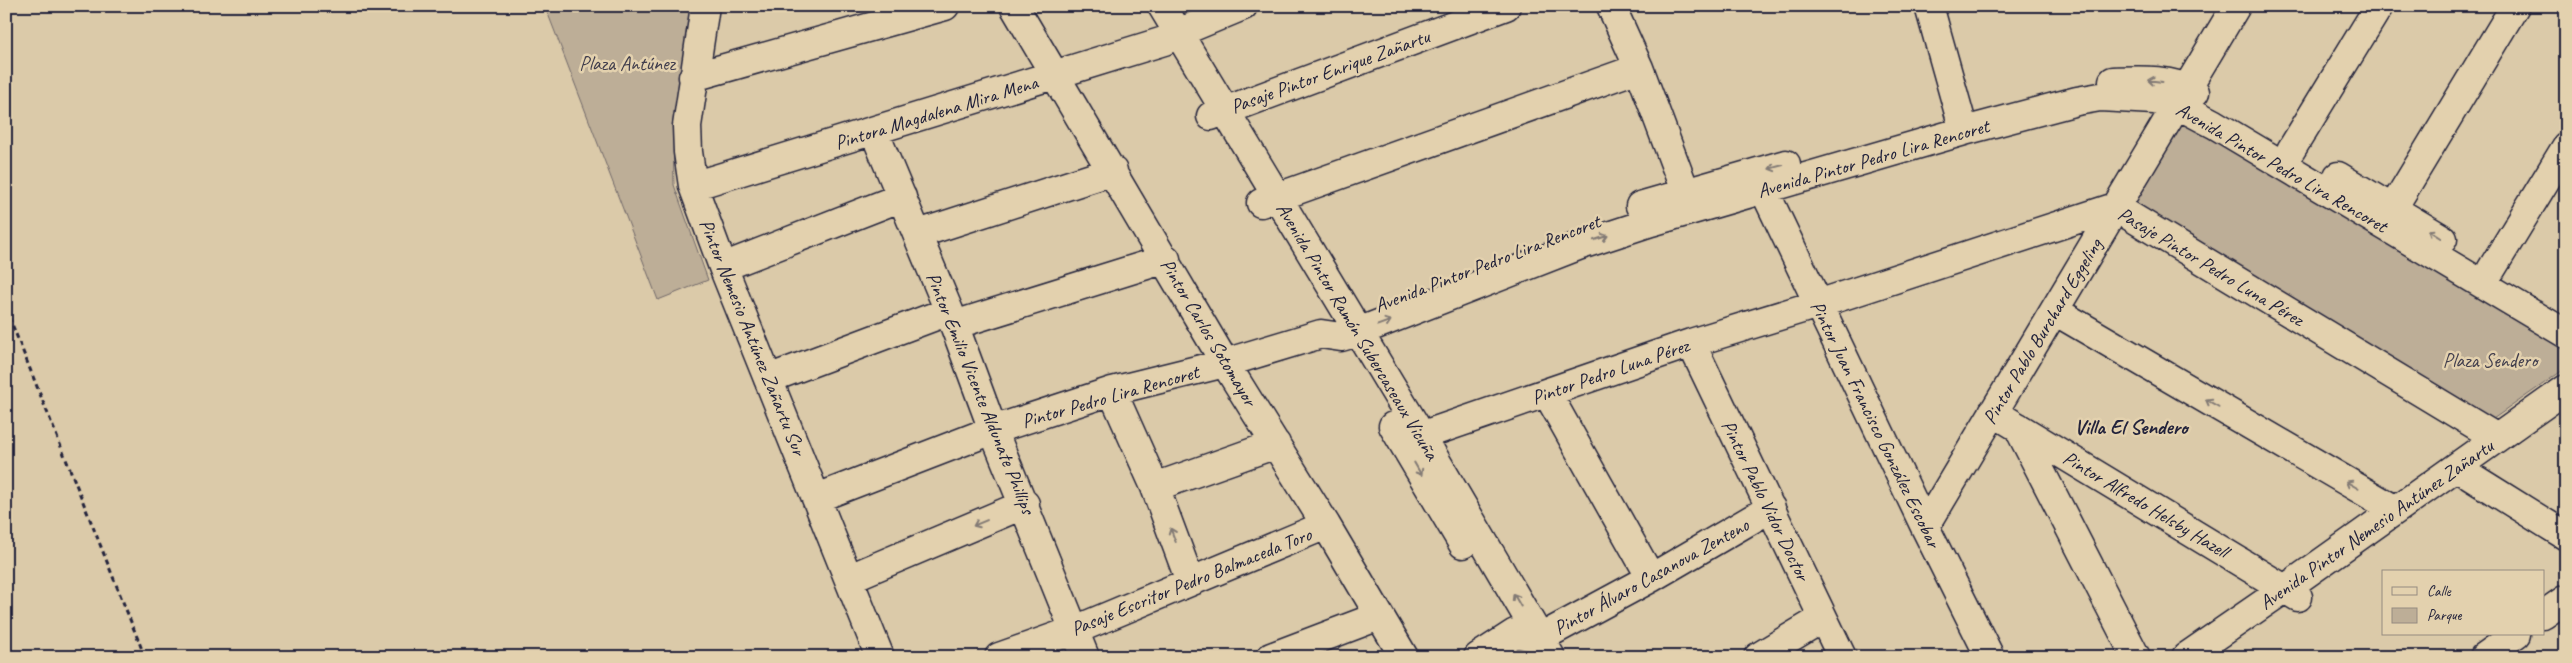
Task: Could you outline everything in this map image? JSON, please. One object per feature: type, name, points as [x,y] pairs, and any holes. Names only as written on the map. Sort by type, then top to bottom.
[{"type":"street","name":"Pintor Nemesio Antúnez Zañartu Sur","points":[[705,6],[687,126],[688,152],[693,186],[723,267],[850,578],[880,657]]},
{"type":"street","points":[[693,77],[945,6]]},
{"type":"street","name":"Pintor Carlos Sotomayor","points":[[1014,6],[1166,259],[1226,364],[1326,525],[1404,657]]},
{"type":"street","name":"Avenida Pintor Ramón Subercaseaux Vicuña","points":[[1143,6],[1171,37],[1218,113],[1340,328],[1412,439],[1534,646]]},
{"type":"street","name":"Avenida Pintor Ramón Subercaseaux Vicuña","points":[[1162,6],[1171,37]]},
{"type":"street","name":"Pintora Magdalena Mira Mena","points":[[693,186],[1056,75],[1171,37],[1243,6]]},
{"type":"street","name":"Pasaje Pintor Enrique Zañartu","points":[[1218,113],[1506,6]]},
{"type":"street","points":[[1612,6],[1639,68],[1688,200]]},
{"type":"street","points":[[1929,6],[1962,124]]},
{"type":"street","points":[[2291,150],[2379,6]]},
{"type":"street","points":[[2393,208],[2515,6]]},
{"type":"street","name":"Pintor Pablo Burchard Eggeling","points":[[1925,527],[2183,96],[2226,12]]},
{"type":"street","points":[[1269,200],[1639,68]]},
{"type":"street","name":"Avenida Pintor Pedro Lira Rencoret","points":[[1688,200],[1764,190],[2093,82],[2154,80],[2291,150],[2393,208],[2566,314]]},
{"type":"street","name":"Avenida Pintor Pedro Lira Rencoret","points":[[2183,96],[2214,124],[2566,334]]},
{"type":"street","name":"Avenida Pintor Pedro Lira Rencoret","points":[[1340,328],[1388,303],[1606,217],[1688,200],[1962,124]]},
{"type":"street","name":"Pintor Emilio Vicente Aldunate Phillips","points":[[874,131],[918,234],[993,430],[1025,504],[1085,657]]},
{"type":"street","points":[[2492,270],[2566,147]]},
{"type":"street","points":[[918,234],[1113,171]]},
{"type":"street","name":"Pintor Juan Francisco González Escobar","points":[[1764,190],[1925,527],[1990,657]]},
{"type":"street","points":[[723,267],[902,197]]},
{"type":"street","name":"Pasaje Pintor Pedro Luna Pérez","points":[[1818,304],[2115,207],[2497,438]]},
{"type":"street","points":[[768,379],[951,318],[1166,259]]},
{"type":"street","name":"Pintor Pedro Luna Pérez","points":[[1412,439],[1690,343],[1818,304]]},
{"type":"street","points":[[2055,311],[2394,509]]},
{"type":"street","name":"Pintor Pedro Lira Rencoret","points":[[817,498],[993,430],[1112,391],[1226,364],[1340,328]]},
{"type":"street","name":"Pintor Pablo Vidor Doctor","points":[[1690,343],[1842,657]]},
{"type":"street","name":"Avenida Pintor Nemesio Antúnez Zañartu","points":[[2212,657],[2394,509],[2566,389]]},
{"type":"street","points":[[1112,391],[1155,487],[1190,580]]},
{"type":"street","points":[[1546,393],[1651,578]]},
{"type":"street","name":"Avenida Pintor Nemesio Antúnez Zañartu","points":[[2186,657],[2292,592],[2470,476],[2566,410]]},
{"type":"street","name":"Pintor Alfredo Helsby Hazell","points":[[1993,412],[2292,592]]},
{"type":"street","points":[[2018,427],[2136,657]]},
{"type":"street","points":[[1155,487],[1276,444]]},
{"type":"street","points":[[2470,476],[2566,536]]},
{"type":"street","points":[[850,578],[1025,504]]},
{"type":"street","name":"Pintor Álvaro Casanova Zenteno","points":[[1478,657],[1534,646],[1771,508]]},
{"type":"street","name":"Pasaje Escritor Pedro Balmaceda Toro","points":[[999,657],[1075,630],[1190,580],[1326,525]]},
{"type":"street","points":[[2544,614],[2566,599]]},
{"type":"street","points":[[1271,657],[1379,616]]},
{"type":"street","points":[[1758,657],[1823,618]]},
{"type":"street","points":[[2484,657],[2513,636]]},
{"type":"path","points":[[6,309],[145,657]]},
{"type":"green space","name":"Plaza Antúnez","points":[[545,6],[692,6],[673,132],[674,185],[708,280],[658,300]]},
{"type":"green space","name":"Plaza Sendero","points":[[2181,119],[2566,347],[2566,368],[2493,419],[2132,203]]},
{"type":"district","name":"Villa El Sendero","points":[[2131,427]]}]
